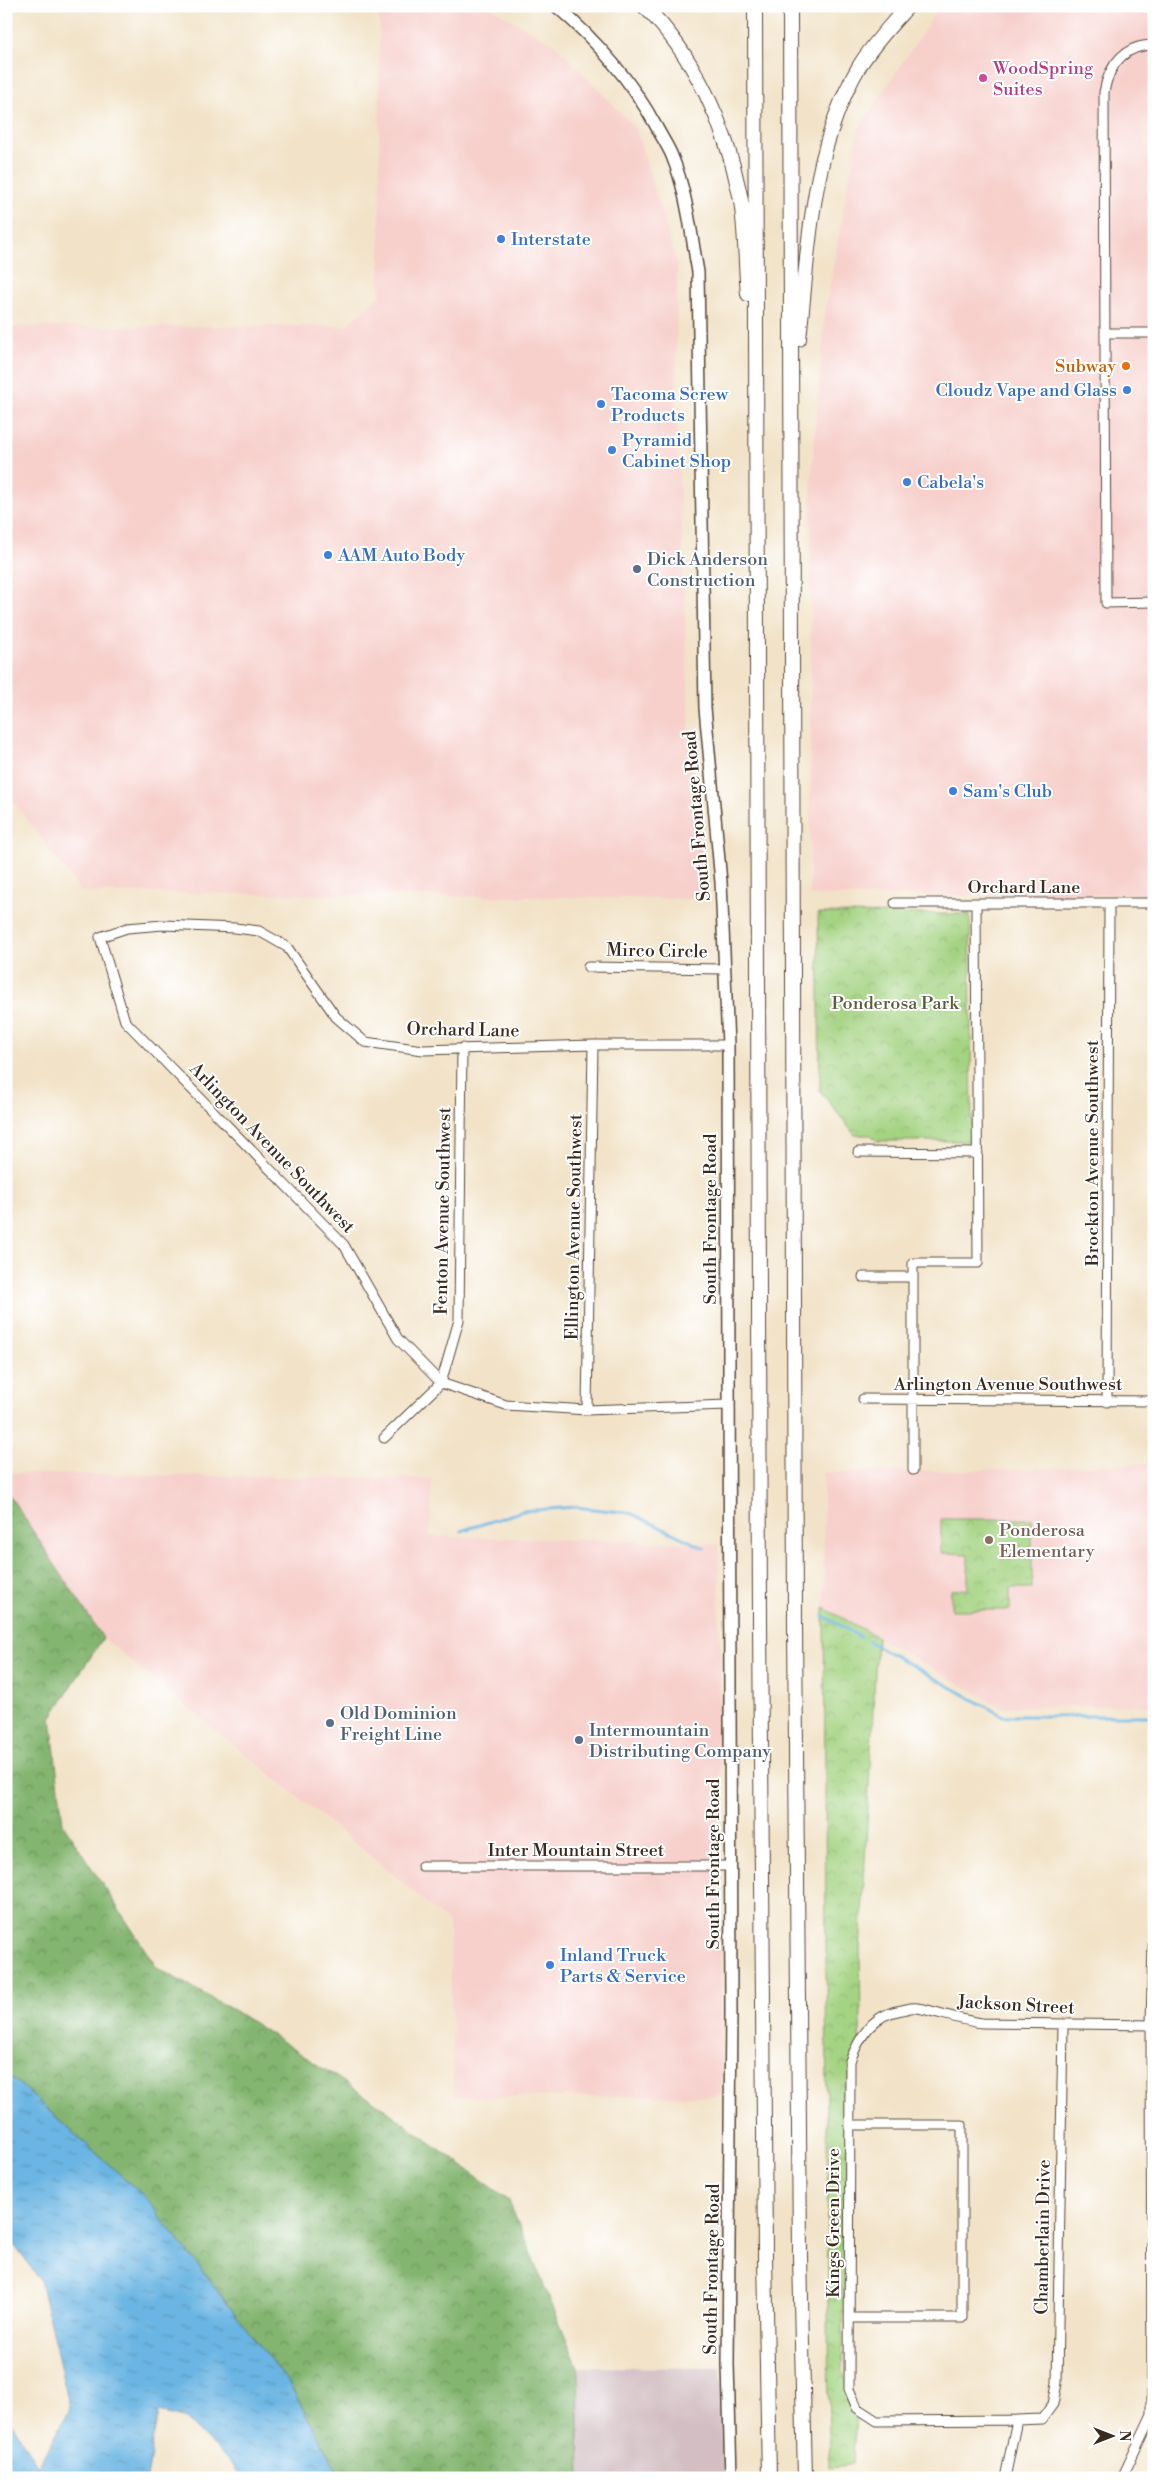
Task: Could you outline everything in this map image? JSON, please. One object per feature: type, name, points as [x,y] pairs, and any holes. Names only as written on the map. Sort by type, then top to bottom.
[{"type":"highway","points":[[644,6],[674,40],[701,84],[718,122],[730,158],[740,196],[757,406]]},
{"type":"highway","points":[[754,6],[757,406],[760,1624],[765,2245],[769,2478]]},
{"type":"highway","points":[[790,6],[795,1624],[800,2245],[805,2478]]},
{"type":"highway","points":[[792,412],[810,234],[819,172],[836,118],[859,67],[875,44],[908,6]]},
{"type":"main road","name":"South Frontage Road","points":[[556,6],[594,40],[617,66],[641,99],[672,156],[687,212],[698,272],[705,708],[721,882],[728,1045],[732,2010],[728,2364],[731,2478]]},
{"type":"street","points":[[1154,45],[1132,48],[1118,59],[1107,75],[1104,92],[1106,603],[1154,602]]},
{"type":"street","points":[[1105,333],[1154,333]]},
{"type":"street","name":"Orchard Lane","points":[[895,903],[1154,903]]},
{"type":"street","points":[[913,1470],[913,1263],[978,1263],[976,904]]},
{"type":"street","name":"Brockton Avenue Southwest","points":[[1107,1402],[1109,904]]},
{"type":"street","name":"Orchard Lane","points":[[100,937],[127,928],[163,925],[259,931],[288,946],[336,1017],[366,1042],[423,1050],[593,1045],[728,1045]]},
{"type":"street","name":"Arlington Avenue Southwest","points":[[100,937],[125,1021],[344,1245],[398,1339],[441,1383],[506,1405],[587,1410],[728,1405]]},
{"type":"street","name":"Mirco Circle","points":[[588,967],[725,968]]},
{"type":"street","name":"Ellington Avenue Southwest","points":[[587,1410],[593,1045]]},
{"type":"street","name":"Fenton Avenue Southwest","points":[[441,1383],[459,1320],[462,1048]]},
{"type":"street","points":[[858,1152],[978,1153]]},
{"type":"street","points":[[864,1277],[913,1277]]},
{"type":"street","points":[[384,1438],[441,1383]]},
{"type":"street","name":"Arlington Avenue Southwest","points":[[863,1400],[1154,1401]]},
{"type":"street","name":"Inter Mountain Street","points":[[422,1866],[730,1866]]},
{"type":"street","points":[[1122,2478],[1153,2414],[1152,2025],[1154,1903]]},
{"type":"street","name":"Jackson Street","points":[[859,2039],[875,2020],[891,2011],[915,2008],[959,2020],[982,2023],[1152,2025]]},
{"type":"street","name":"Chamberlain Drive","points":[[857,2408],[877,2421],[1017,2420],[1042,2419],[1053,2404],[1057,2383],[1063,2025]]},
{"type":"street","name":"Kings Green Drive","points":[[857,2408],[848,2389],[850,2061],[859,2039]]},
{"type":"street","points":[[849,2318],[962,2318],[962,2125],[850,2125]]},
{"type":"street","points":[[1005,2478],[1017,2420]]},
{"type":"shaded area","points":[[379,6],[488,6],[557,46],[636,129],[677,264],[676,401],[692,779],[709,899],[81,892],[6,791],[6,327],[346,326],[380,296]]},
{"type":"shaded area","points":[[940,6],[1154,6],[1154,894],[810,896],[811,484],[825,311],[858,130]]},
{"type":"shaded area","name":"Ponderosa Elementary","points":[[1154,1463],[1154,1705],[1002,1707],[824,1608],[823,1473],[1030,1469]]},
{"type":"shaded area","points":[[6,1473],[432,1479],[430,1536],[719,1544],[721,2096],[454,2097],[449,1923],[395,1876],[103,1638],[6,1490]]},
{"type":"shaded area","points":[[578,2367],[721,2368],[723,2478],[580,2478]]},
{"type":"green space","name":"Ponderosa Park","points":[[818,913],[970,914],[972,1141],[877,1141],[871,1135],[855,1135],[820,1091]]},
{"type":"green space","points":[[6,1490],[103,1638],[51,1718],[63,1824],[157,1968],[235,2011],[376,2103],[508,2199],[578,2367],[580,2478],[341,2478],[290,2385],[145,2197],[6,2072]]},
{"type":"green space","points":[[941,1519],[1032,1519],[1032,1588],[1010,1588],[1010,1610],[951,1610],[951,1590],[968,1589],[968,1554],[941,1553]]},
{"type":"green space","points":[[824,1608],[877,1637],[860,1953],[861,2021],[859,2039],[850,2061],[842,2369],[857,2408],[852,2465],[829,2467]]},
{"type":"water","points":[[6,2072],[145,2197],[290,2385],[341,2478],[241,2478],[234,2466],[185,2418],[158,2412],[147,2478],[6,2478],[6,2413],[38,2467],[70,2409],[40,2280],[6,2234]]},
{"type":"waterway","points":[[461,1531],[523,1511],[575,1507],[630,1513],[704,1548]]},
{"type":"waterway","points":[[824,1616],[860,1637]]},
{"type":"waterway","points":[[868,1641],[1003,1716],[1154,1716]]},
{"type":"place","name":"WoodSpring Suites","points":[[983,78]]},
{"type":"place","name":"Interstate","points":[[501,239]]},
{"type":"place","name":"Subway","points":[[1126,366]]},
{"type":"place","name":"Cloudz Vape and Glass","points":[[1127,390]]},
{"type":"place","name":"Tacoma Screw Products","points":[[601,404]]},
{"type":"place","name":"Pyramid Cabinet Shop","points":[[612,450]]},
{"type":"place","name":"Cabela's","points":[[907,482]]},
{"type":"place","name":"AAM Auto Body","points":[[328,555]]},
{"type":"place","name":"Dick Anderson Construction","points":[[637,569]]},
{"type":"place","name":"Sam's Club","points":[[953,791]]},
{"type":"place","name":"Ponderosa Elementary","points":[[989,1540]]},
{"type":"place","name":"Old Dominion Freight Line","points":[[330,1723]]},
{"type":"place","name":"Intermountain Distributing Company","points":[[579,1740]]},
{"type":"place","name":"Inland Truck Parts & Service","points":[[550,1965]]}]
